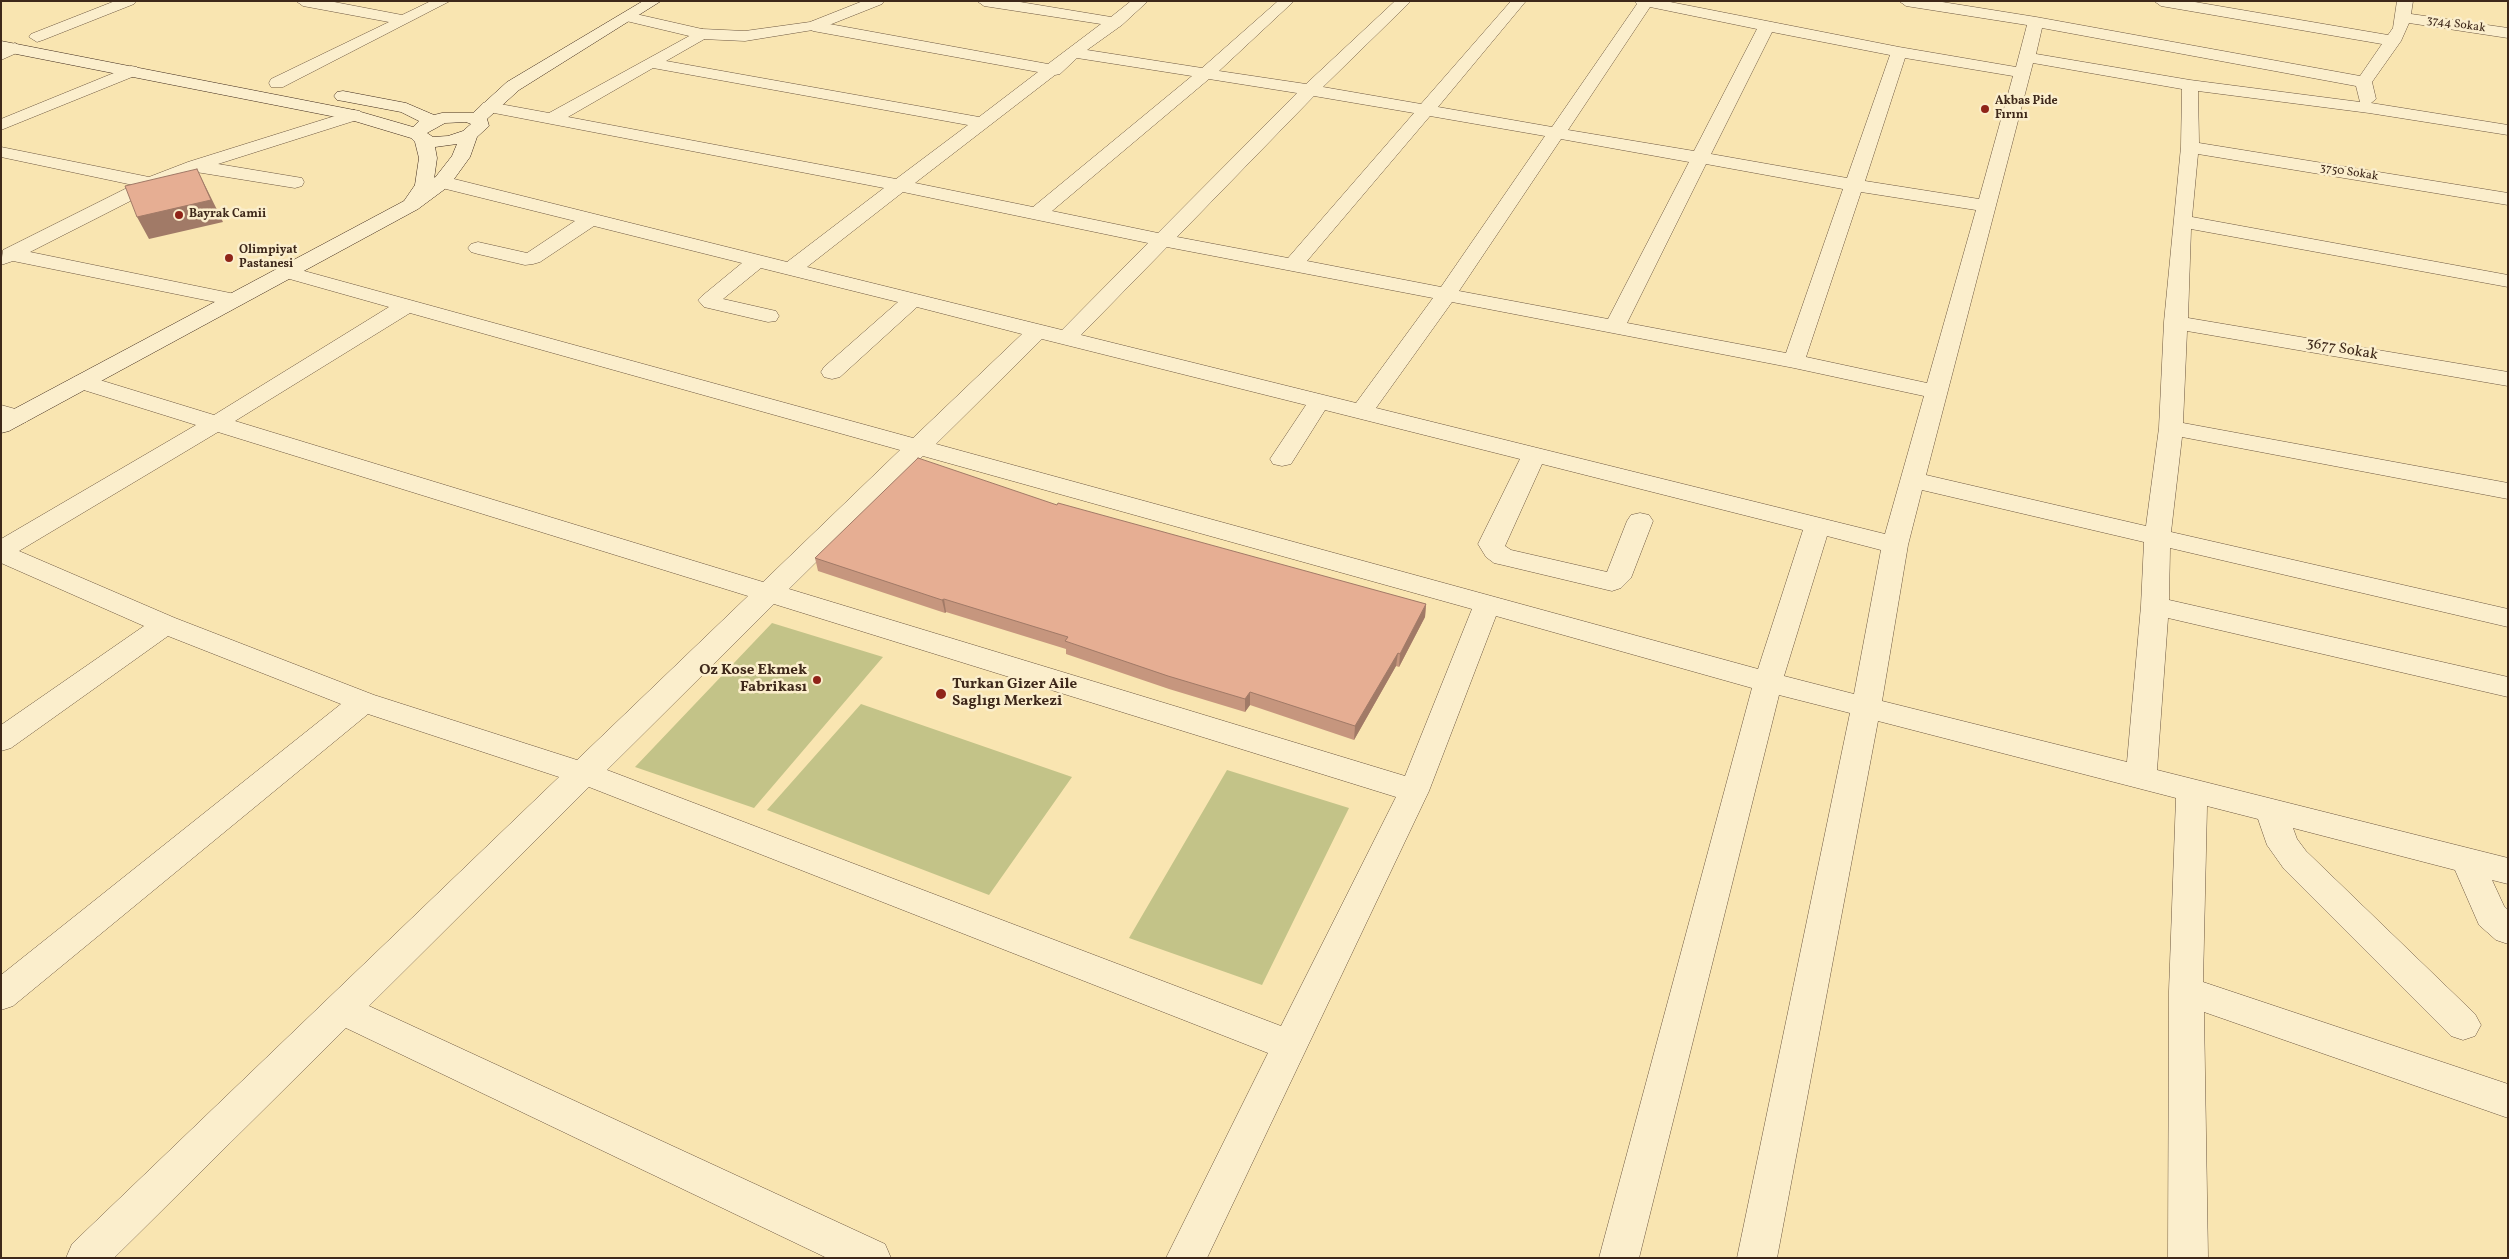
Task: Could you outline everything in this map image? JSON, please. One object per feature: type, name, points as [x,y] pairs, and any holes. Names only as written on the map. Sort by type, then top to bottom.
[{"type":"street","points":[[37,37],[129,1]]},
{"type":"street","points":[[303,1],[404,20]]},
{"type":"street","points":[[277,83],[443,1]]},
{"type":"street","points":[[433,184],[428,158],[421,137],[423,126],[437,120],[464,103],[513,86],[654,1]]},
{"type":"street","points":[[627,17],[702,34],[745,36],[813,26],[876,1]]},
{"type":"street","points":[[984,1],[1116,22]]},
{"type":"street","points":[[791,269],[1054,70],[1141,1]]},
{"type":"street","points":[[1037,214],[1206,74],[1287,1]]},
{"type":"street","points":[[1066,338],[1310,90],[1404,1]]},
{"type":"street","points":[[1294,264],[1519,1]]},
{"type":"street","points":[[1908,1],[2036,22],[2364,82]]},
{"type":"street","points":[[2161,1],[2393,41]]},
{"type":"street","points":[[1360,412],[1446,295],[1644,2],[1899,52],[2190,85],[2369,108],[2508,130]]},
{"type":"street","points":[[2369,108],[2364,82],[2393,41],[2402,6]]},
{"type":"street","name":"3744 Sokak","points":[[2402,6],[2508,33]]},
{"type":"street","points":[[1757,1258],[1866,708],[1895,546],[2036,22]]},
{"type":"street","points":[[813,26],[1054,70]]},
{"type":"street","points":[[1615,326],[1766,27]]},
{"type":"street","points":[[1,31],[229,74]]},
{"type":"street","points":[[552,119],[702,34]]},
{"type":"street","points":[[6,50],[132,71],[354,115],[421,137],[449,141],[478,120],[513,86]]},
{"type":"street","points":[[1794,361],[1899,52]]},
{"type":"street","points":[[1076,53],[1310,90],[1855,185],[1987,206]]},
{"type":"street","points":[[651,63],[984,122]]},
{"type":"street","points":[[1,125],[132,71]]},
{"type":"street","points":[[258,79],[305,88]]},
{"type":"street","points":[[2141,778],[2156,606],[2158,538],[2171,428],[2175,322],[2182,221],[2190,147],[2190,85]]},
{"type":"street","points":[[323,92],[406,108],[437,120],[460,116],[478,120],[552,119],[901,186],[1163,240],[1794,361],[1936,392]]},
{"type":"street","points":[[406,108],[464,103]]},
{"type":"street","points":[[6,256],[151,183],[196,166],[354,115]]},
{"type":"street","points":[[7,418],[82,382],[412,205],[462,157],[478,120]]},
{"type":"street","name":"3750 Sokak","points":[[2190,147],[2508,199]]},
{"type":"street","points":[[1,152],[151,183]]},
{"type":"street","points":[[196,166],[295,182]]},
{"type":"street","points":[[433,184],[591,219],[1895,546]]},
{"type":"street","points":[[478,248],[525,259],[533,258],[591,219]]},
{"type":"street","points":[[2182,221],[2508,281]]},
{"type":"street","points":[[6,256],[234,300]]},
{"type":"street","points":[[756,261],[709,300],[711,303],[768,316]]},
{"type":"street","points":[[286,272],[1768,682],[2508,871]]},
{"type":"street","points":[[832,372],[913,300]]},
{"type":"street","points":[[1,552],[218,422],[406,306]]},
{"type":"street","name":"3677 Sokak","points":[[2175,322],[2508,379]]},
{"type":"street","points":[[86,1258],[1037,331]]},
{"type":"street","points":[[82,382],[218,422],[1414,791]]},
{"type":"street","points":[[1282,459],[1319,402]]},
{"type":"street","points":[[2171,428],[2508,491]]},
{"type":"street","points":[[1534,455],[1491,544],[1499,554],[1612,582],[1618,578],[1640,521]]},
{"type":"street","points":[[1912,480],[2508,618]]},
{"type":"street","points":[[1619,1258],[1768,682],[1817,526]]},
{"type":"street","points":[[1,552],[165,625],[364,702],[583,773],[1291,1046]]},
{"type":"street","points":[[1186,1258],[1414,791],[1487,605]]},
{"type":"street","points":[[2156,606],[2508,687]]},
{"type":"street","points":[[1,740],[165,625]]},
{"type":"street","points":[[1,995],[364,702]]},
{"type":"street","points":[[2188,1258],[2186,991],[2192,791]]},
{"type":"street","points":[[2270,811],[2283,845],[2295,860],[2463,1025]]},
{"type":"street","points":[[2467,860],[2491,914],[2508,930]]},
{"type":"street","points":[[2186,991],[2508,1101]]},
{"type":"street","points":[[340,1009],[871,1258]]},
{"type":"green space","points":[[772,623],[883,657],[754,808],[635,767]]},
{"type":"green space","points":[[861,704],[1072,777],[989,895],[767,810]]},
{"type":"green space","points":[[1227,770],[1349,808],[1262,985],[1129,938]]},
{"type":"building","points":[[197,169],[211,200],[137,217],[125,186]]},
{"type":"building","points":[[918,458],[1057,505],[1058,503],[1426,604],[1400,654],[1398,653],[1355,726],[1250,692],[1245,699],[1168,676],[1065,641],[1068,637],[944,599],[942,600],[815,558]]},
{"type":"place","name":"Akbas Pide Fırını","points":[[1985,109]]},
{"type":"place","name":"Bayrak Camii","points":[[179,215]]},
{"type":"place","name":"Olimpiyat Pastanesi","points":[[229,258]]},
{"type":"place","name":"Oz Kose Ekmek Fabrikası","points":[[817,680]]},
{"type":"place","name":"Turkan Gizer Aile Saglıgı Merkezi","points":[[941,694]]}]
